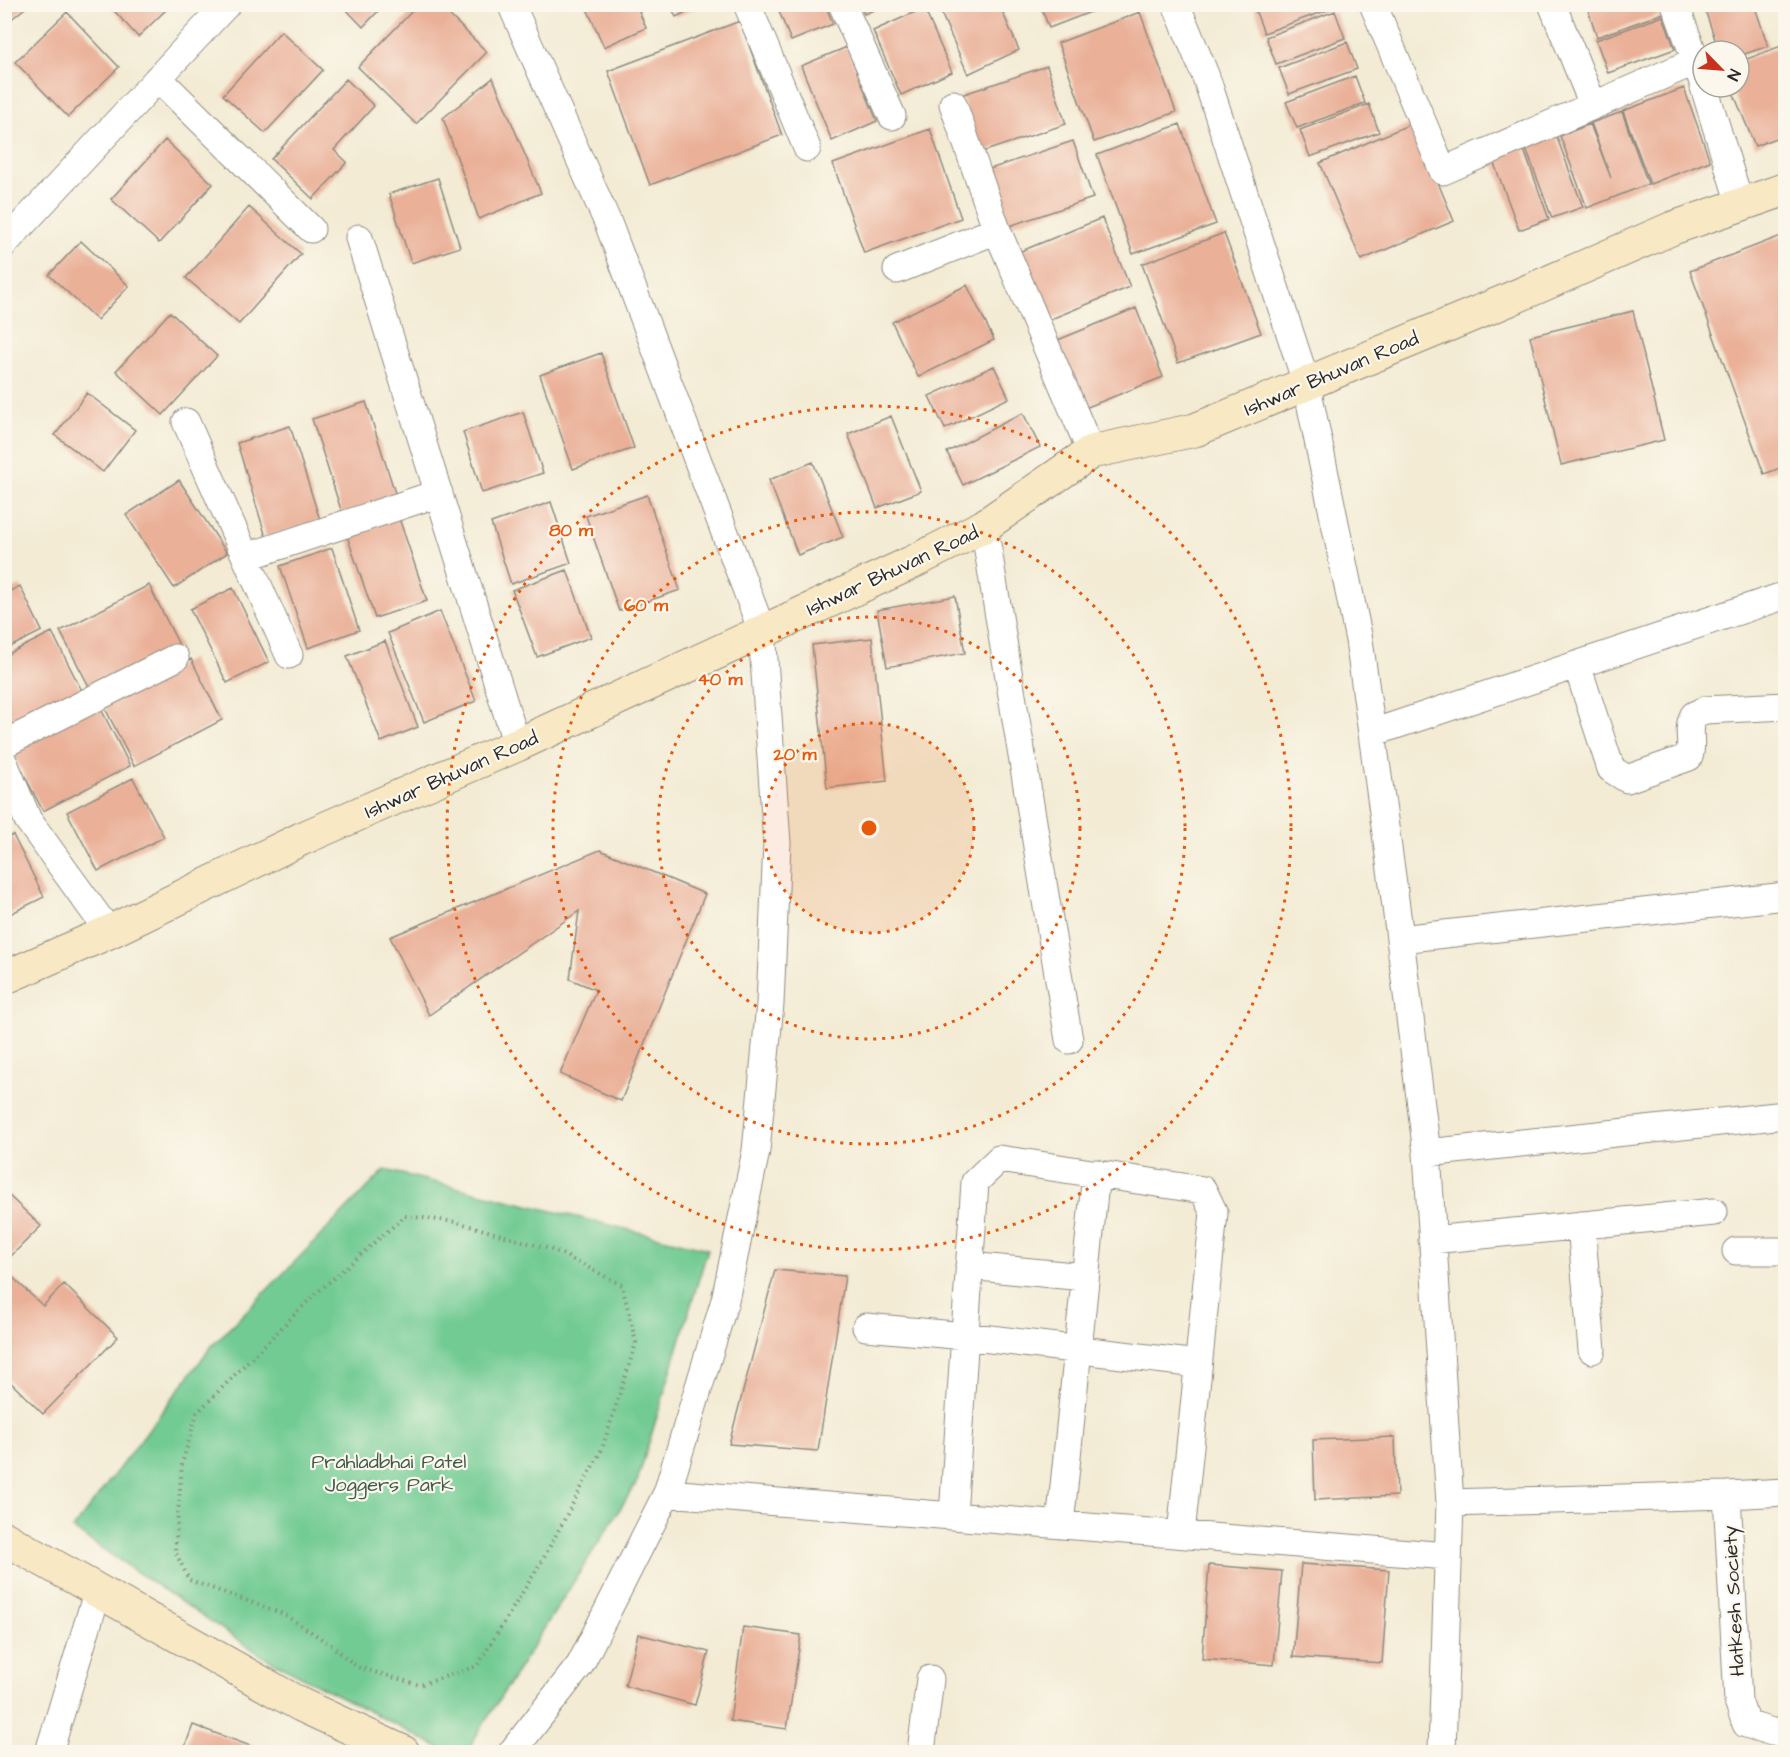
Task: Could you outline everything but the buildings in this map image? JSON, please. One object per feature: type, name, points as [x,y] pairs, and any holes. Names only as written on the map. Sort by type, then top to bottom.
[{"type":"street","points":[[4,244],[227,4]]},
{"type":"street","points":[[511,4],[608,223],[762,631],[777,843],[770,1004],[756,1150],[725,1300],[667,1493],[580,1665],[512,1752]]},
{"type":"street","points":[[747,4],[807,148]]},
{"type":"street","points":[[842,4],[892,116]]},
{"type":"street","points":[[1176,4],[1206,77],[1306,382],[1359,640],[1400,939],[1426,1153],[1450,1503],[1443,1752]]},
{"type":"street","points":[[1373,4],[1443,171],[1593,105],[1691,75]]},
{"type":"street","points":[[1552,4],[1593,105]]},
{"type":"street","points":[[1676,4],[1691,46]]},
{"type":"street","points":[[158,78],[311,229]]},
{"type":"street","points":[[1708,99],[1740,204]]},
{"type":"street","points":[[953,104],[997,230],[1091,452]]},
{"type":"street","name":"Ishwar Bhuvan Road","points":[[4,978],[109,932],[301,839],[517,745],[984,526],[1091,452],[1195,430],[1503,302],[1673,228],[1785,189]]},
{"type":"street","points":[[897,270],[997,230]]},
{"type":"street","points":[[359,238],[517,745]]},
{"type":"street","points":[[186,422],[290,655]]},
{"type":"street","points":[[246,557],[439,493]]},
{"type":"street","points":[[984,526],[1069,1040]]},
{"type":"street","points":[[1372,734],[1785,595]]},
{"type":"street","points":[[4,744],[175,658]]},
{"type":"street","points":[[1577,665],[1611,770],[1627,779],[1689,757],[1692,747],[1688,725],[1694,715],[1705,710],[1785,706]]},
{"type":"street","points":[[4,763],[28,820],[109,932]]},
{"type":"street","points":[[1400,939],[1785,897]]},
{"type":"street","points":[[1426,1153],[1785,1115]]},
{"type":"street","points":[[953,1516],[975,1182],[999,1159],[1203,1190],[1214,1213],[1180,1534]]},
{"type":"street","points":[[1060,1525],[1076,1349],[1096,1173]]},
{"type":"street","points":[[1432,1240],[1714,1212]]},
{"type":"street","points":[[1581,1225],[1592,1350]]},
{"type":"street","points":[[1736,1251],[1785,1251]]},
{"type":"street","points":[[969,1266],[1084,1277]]},
{"type":"street","points":[[866,1327],[965,1336],[1198,1364]]},
{"type":"street","points":[[1450,1503],[1785,1492]]},
{"type":"street","points":[[667,1493],[1448,1556]]},
{"type":"street","name":"Hatkesh Society","points":[[1727,1495],[1738,1701],[1746,1724],[1772,1732],[1785,1732]]},
{"type":"street","points":[[4,1538],[301,1704],[402,1752]]},
{"type":"street","points":[[49,1752],[98,1590]]},
{"type":"street","points":[[921,1752],[930,1679]]},
{"type":"path","points":[[405,1216],[458,1222],[556,1251],[622,1285],[636,1343],[602,1449],[542,1561],[477,1666],[420,1685],[357,1667],[331,1645],[284,1614],[189,1580],[175,1551],[182,1464],[197,1413],[312,1298],[405,1216]]},
{"type":"green space","name":"Prahladbhai Patel Joggers Park","points":[[385,1170],[708,1249],[637,1482],[466,1752],[448,1752],[264,1657],[73,1529],[211,1347]]}]
